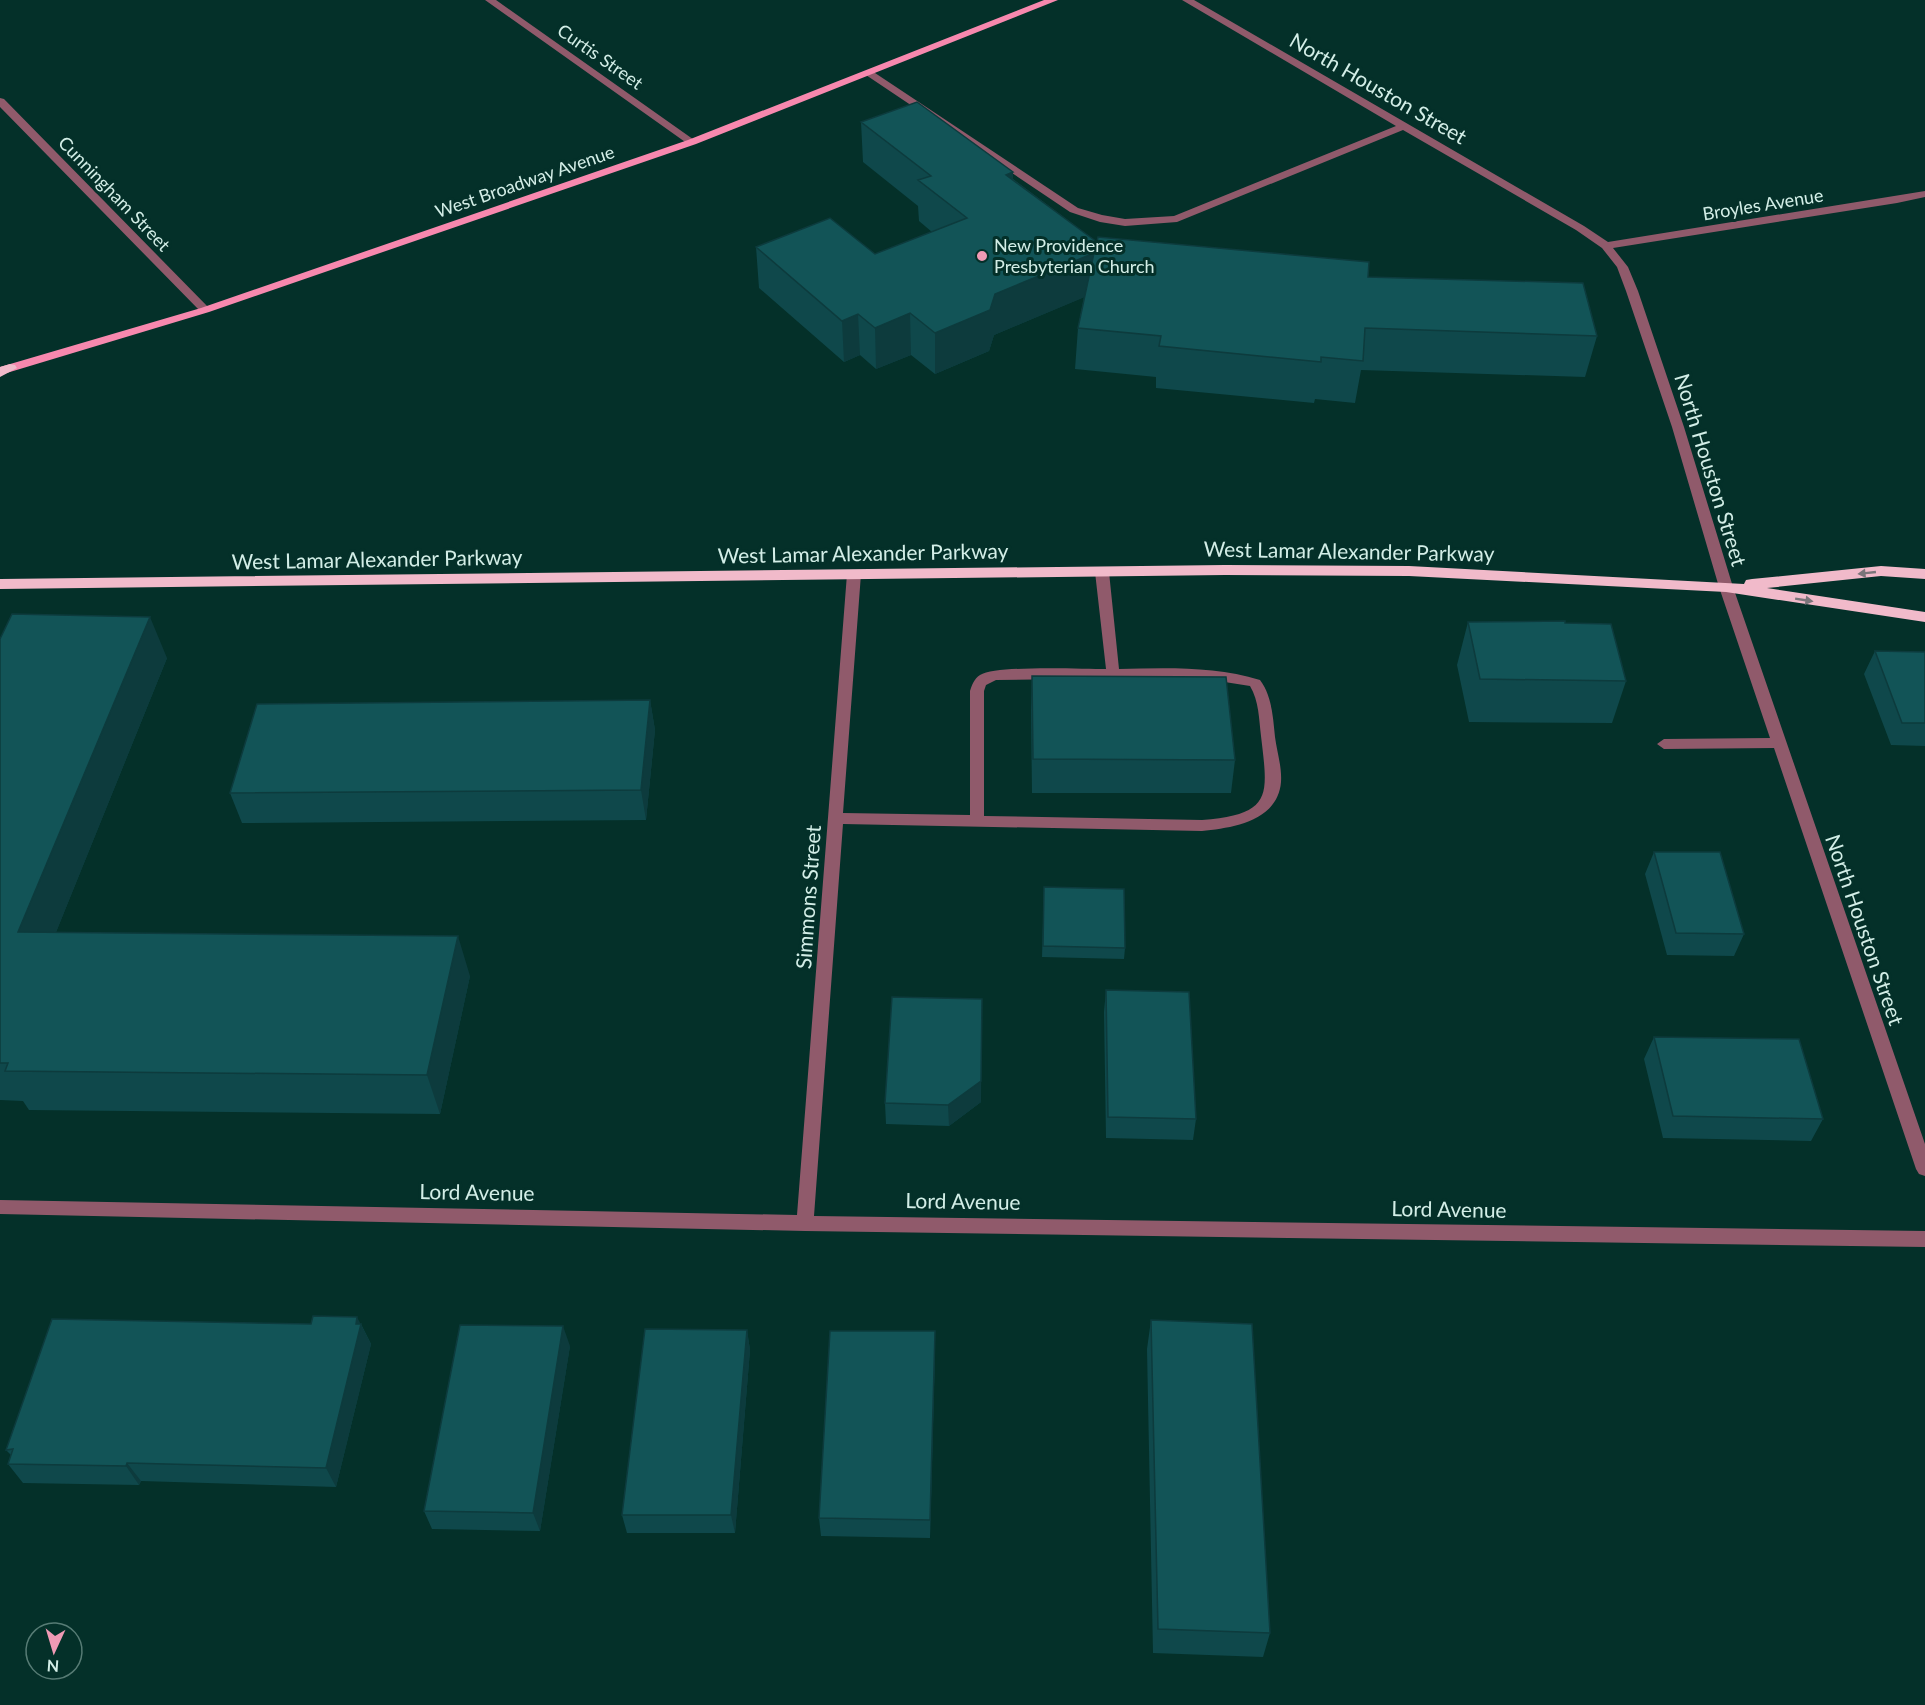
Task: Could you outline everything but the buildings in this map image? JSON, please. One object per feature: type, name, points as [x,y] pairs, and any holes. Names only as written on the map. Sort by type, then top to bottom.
[{"type":"highway","name":"West Lamar Alexander Parkway","points":[[0,584],[854,574],[1409,571],[1726,587],[1925,617]]},
{"type":"highway","name":"West Lamar Alexander Parkway","points":[[1726,587],[1881,571],[1925,574]]},
{"type":"main road","name":"West Broadway Avenue","points":[[3,371],[205,310],[692,142],[1053,0]]},
{"type":"street","name":"Curtis Street","points":[[490,0],[692,142]]},
{"type":"street","name":"North Houston Street","points":[[1187,0],[1580,228],[1606,246],[1622,267],[1677,427],[1726,587],[1925,1169]]},
{"type":"street","points":[[868,73],[1074,210],[1099,220],[1122,224],[1149,224],[1177,219],[1404,126]]},
{"type":"street","name":"Cunningham Street","points":[[0,101],[205,310]]},
{"type":"street","name":"Broyles Avenue","points":[[1606,246],[1925,194]]},
{"type":"street","points":[[1102,572],[1113,674]]},
{"type":"street","name":"Simmons Street","points":[[805,1223],[854,574]]},
{"type":"street","points":[[836,818],[977,821],[1198,825],[1241,820],[1252,815],[1270,795],[1273,782],[1266,714],[1255,683],[1194,674],[996,675],[982,679],[977,691],[977,821]]},
{"type":"street","points":[[1664,744],[1780,743]]},
{"type":"street","name":"Lord Avenue","points":[[0,1207],[805,1223],[1925,1239]]},
{"type":"place","name":"New Providence Presbyterian Church","points":[[982,256]]}]
